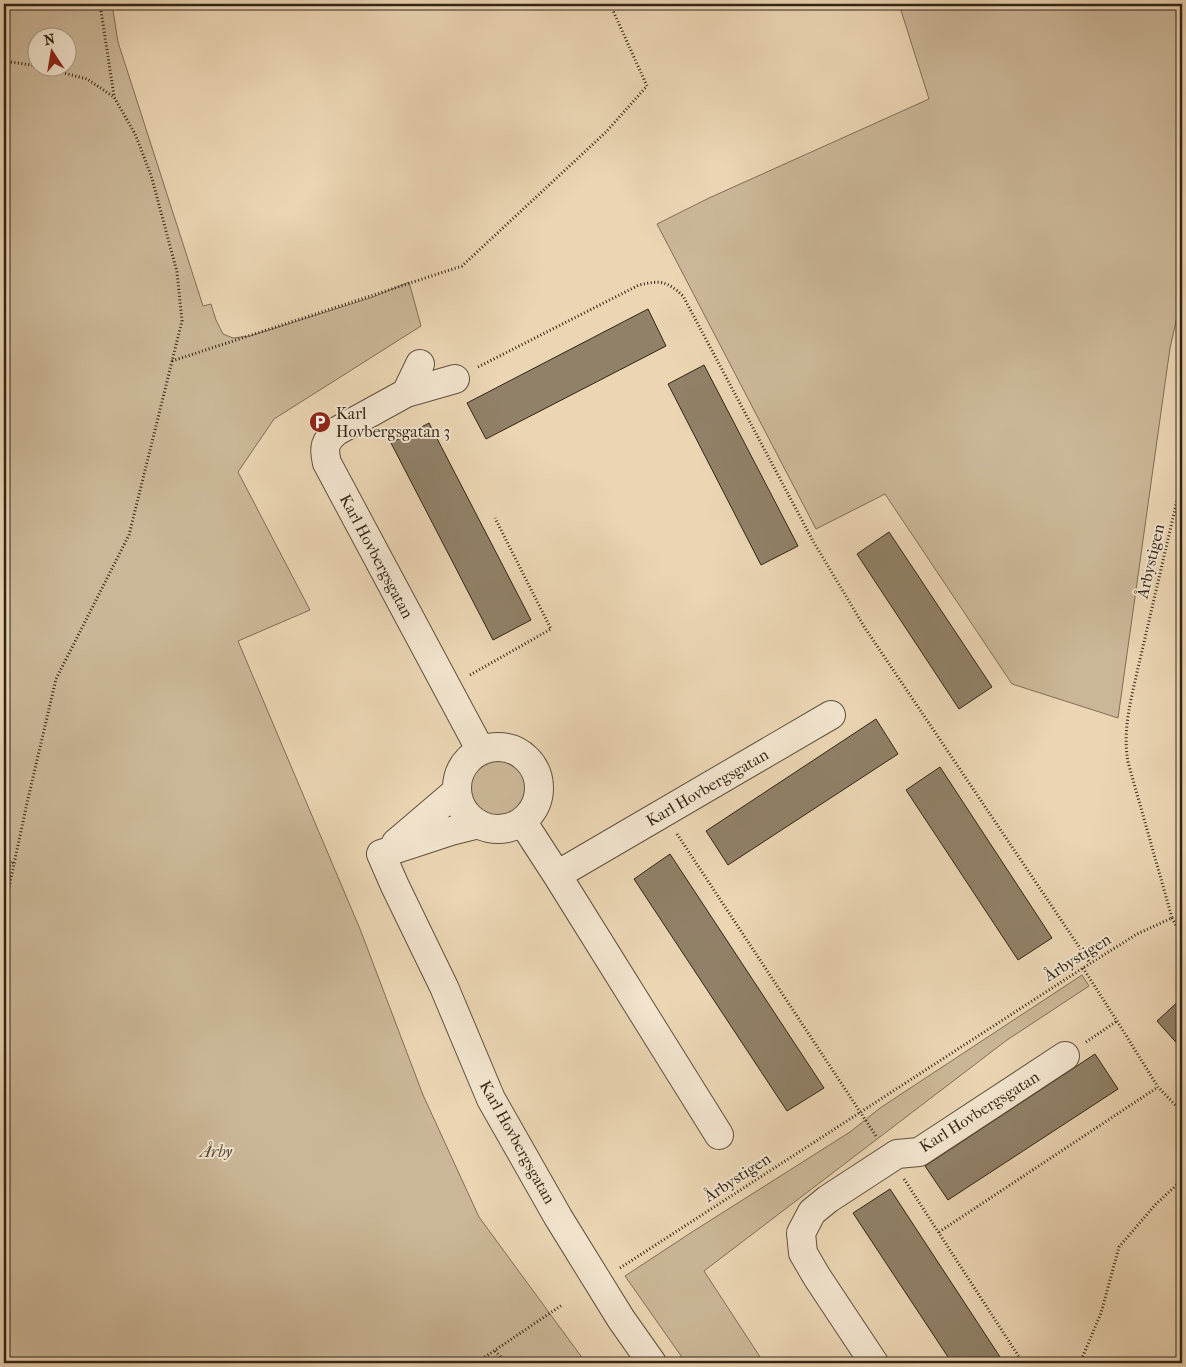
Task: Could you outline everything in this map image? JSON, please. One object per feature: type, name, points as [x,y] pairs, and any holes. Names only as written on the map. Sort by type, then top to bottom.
[{"type":"street","points":[[406,394],[420,364]]},
{"type":"street","name":"Karl Hovbergsgatan","points":[[455,379],[406,394],[336,431],[327,439],[324,453],[327,462],[481,751]]},
{"type":"street","name":"Karl Hovbergsgatan","points":[[557,875],[831,715]]},
{"type":"street","points":[[502,747],[515,750],[526,757],[534,767],[538,779],[539,792],[536,805],[522,821],[506,828],[492,828],[479,824],[468,816],[461,805],[457,792],[458,776],[466,763],[481,751],[502,747]]},
{"type":"street","points":[[381,854],[457,792]]},
{"type":"street","points":[[522,821],[719,1135]]},
{"type":"street","points":[[381,854],[451,831],[479,824]]},
{"type":"street","name":"Karl Hovbergsgatan","points":[[381,854],[444,987],[491,1099],[558,1217],[621,1319],[652,1363]]},
{"type":"street","name":"Karl Hovbergsgatan","points":[[874,1363],[803,1253],[801,1233],[812,1212],[828,1199],[897,1154],[919,1152],[1065,1056]]},
{"type":"path","points":[[4,910],[56,679],[129,535],[182,321],[176,272],[151,175],[134,134],[114,97],[100,4]]},
{"type":"path","points":[[172,361],[462,266],[606,132],[647,86],[610,4]]},
{"type":"path","points":[[4,61],[28,65]]},
{"type":"path","points":[[78,77],[87,79],[114,97]]},
{"type":"path","points":[[455,379],[639,286],[655,282],[672,286],[683,296],[808,532],[865,628],[1090,963]]},
{"type":"path","name":"Årbystigen","points":[[620,1268],[1082,968],[1136,934],[1172,918],[1128,762],[1126,734],[1128,712],[1182,479]]},
{"type":"path","points":[[447,688],[551,629],[496,518]]},
{"type":"path","points":[[663,813],[1023,1363]]},
{"type":"path","points":[[4,870],[14,860]]},
{"type":"path","points":[[1172,918],[1182,934]]},
{"type":"path","points":[[1082,968],[1117,1020],[1158,1087],[1182,1112]]},
{"type":"path","points":[[1065,1056],[1117,1020]]},
{"type":"path","points":[[939,1232],[1158,1087]]},
{"type":"path","points":[[1080,1363],[1101,1313],[1119,1246],[1155,1205],[1182,1180]]},
{"type":"path","points":[[476,1363],[562,1306]]},
{"type":"path","points":[[495,1351],[502,1358],[518,1363]]},
{"type":"green space","name":"Årby","points":[[4,4],[112,4],[118,42],[203,306],[211,304],[223,334],[233,338],[250,336],[373,297],[409,282],[421,326],[274,419],[238,472],[310,610],[238,641],[360,929],[423,1095],[479,1217],[586,1363],[4,1363]]},
{"type":"green space","points":[[899,4],[1182,4],[1182,295],[1170,348],[1118,718],[1012,684],[885,494],[816,529],[657,224],[709,198],[929,99]]},
{"type":"green space","points":[[498,755],[511,758],[521,765],[528,775],[531,788],[528,801],[521,811],[511,818],[498,821],[485,818],[475,811],[468,801],[465,788],[468,775],[475,765],[485,758]]},
{"type":"green space","points":[[1082,975],[1089,986],[1007,1040],[704,1271],[764,1363],[686,1363],[625,1276],[850,1132],[880,1108]]},
{"type":"building","points":[[648,309],[666,346],[486,439],[467,403]]},
{"type":"building","points":[[704,365],[798,546],[761,565],[668,384]]},
{"type":"building","points":[[429,423],[531,620],[493,640],[391,443]]},
{"type":"building","points":[[889,532],[992,687],[959,709],[857,554]]},
{"type":"building","points":[[876,719],[898,754],[728,865],[706,831]]},
{"type":"building","points":[[940,767],[1052,938],[1018,960],[906,790]]},
{"type":"building","points":[[670,854],[824,1088],[787,1111],[634,879]]},
{"type":"building","points":[[1182,998],[1182,1049],[1157,1021]]},
{"type":"building","points":[[1095,1054],[1118,1089],[948,1200],[925,1166]]},
{"type":"building","points":[[890,1189],[1004,1363],[952,1363],[853,1213]]},
{"type":"building","points":[[1182,1195],[1182,1208],[1176,1201]]},
{"type":"place","name":"Karl Hovbergsgatan 3","points":[[320,422]]}]
